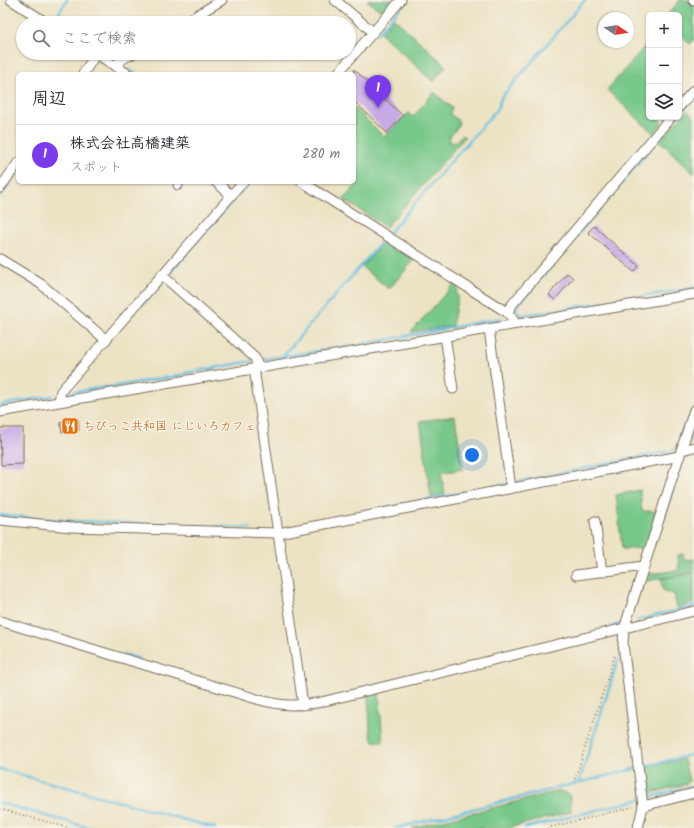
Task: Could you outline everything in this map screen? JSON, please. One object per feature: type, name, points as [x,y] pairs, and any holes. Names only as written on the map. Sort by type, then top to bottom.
[{"type":"street","points":[[11,0],[36,16]]},
{"type":"street","points":[[196,16],[222,0]]},
{"type":"street","points":[[335,0],[354,16]]},
{"type":"street","points":[[356,52],[401,0]]},
{"type":"street","points":[[356,18],[373,32]]},
{"type":"street","points":[[84,72],[92,60]]},
{"type":"street","points":[[106,60],[125,72]]},
{"type":"street","points":[[115,66],[122,60]]},
{"type":"street","points":[[339,72],[349,60]]},
{"type":"street","points":[[682,104],[694,90]]},
{"type":"street","points":[[509,310],[668,120]]},
{"type":"street","points":[[0,188],[16,166]]},
{"type":"street","points":[[218,184],[232,196]]},
{"type":"street","points":[[59,401],[61,391],[241,184]]},
{"type":"street","points":[[305,184],[509,310],[516,324]]},
{"type":"street","points":[[0,259],[41,284],[106,340]]},
{"type":"street","points":[[162,275],[255,358],[302,702]]},
{"type":"street","points":[[0,412],[256,367],[694,294]]},
{"type":"street","points":[[489,329],[511,485]]},
{"type":"street","points":[[445,336],[453,389]]},
{"type":"street","points":[[638,828],[642,802],[623,644],[624,629],[694,410]]},
{"type":"street","points":[[0,520],[71,526],[278,533],[511,485],[681,453],[694,447]]},
{"type":"street","points":[[595,521],[602,572]]},
{"type":"street","points":[[576,575],[644,566]]},
{"type":"street","points":[[0,621],[283,706],[302,702],[325,701],[694,611]]},
{"type":"street","points":[[642,802],[694,793]]},
{"type":"path","points":[[575,779],[616,654],[623,644]]},
{"type":"path","points":[[547,828],[630,807],[642,802]]},
{"type":"path","points":[[0,809],[70,828]]},
{"type":"green space","points":[[367,0],[397,0],[385,14]]},
{"type":"green space","points":[[680,0],[688,0],[694,5],[694,40],[690,44],[682,37],[682,12],[670,12]]},
{"type":"green space","points":[[394,18],[446,66],[433,82],[381,33]]},
{"type":"green space","points":[[645,46],[646,47],[646,120],[659,120],[662,123],[654,134],[607,90]]},
{"type":"green space","points":[[434,92],[452,108],[450,114],[459,121],[458,126],[449,138],[451,142],[454,143],[462,135],[465,137],[386,227],[343,199],[360,182],[356,178],[356,109],[384,137],[408,113],[413,117]]},
{"type":"green space","points":[[687,110],[694,117],[694,174],[660,141],[678,120],[682,120],[682,116]]},
{"type":"green space","points":[[387,239],[416,258],[389,289],[362,267]]},
{"type":"green space","points":[[455,283],[459,285],[456,295],[458,296],[452,326],[411,332]]},
{"type":"green space","points":[[455,416],[463,469],[441,473],[445,494],[431,497],[420,421]]},
{"type":"green space","points":[[640,490],[642,511],[652,511],[658,513],[647,548],[622,549],[616,495]]},
{"type":"green space","points":[[683,554],[684,560],[694,559],[694,572],[647,581],[649,574],[679,570],[678,555]]},
{"type":"green space","points":[[694,573],[694,603],[677,608],[674,594],[663,590],[661,579]]},
{"type":"green space","points":[[379,693],[383,742],[372,740],[370,729],[368,696]]},
{"type":"green space","points":[[684,759],[689,781],[686,784],[644,795],[642,773],[647,771],[647,767]]},
{"type":"green space","points":[[559,791],[567,793],[570,797],[571,812],[508,828],[412,828]]},
{"type":"building","points":[[354,69],[403,116],[387,133],[356,103],[356,72],[354,72]]},
{"type":"building","points":[[594,226],[639,266],[634,272],[588,232]]},
{"type":"building","points":[[567,273],[573,278],[555,300],[549,295]]},
{"type":"building","name":"ちびっこ共和国 にじいろカフェ","points":[[78,419],[79,430],[62,432],[60,422]]},
{"type":"building","points":[[0,428],[23,428],[23,464],[1,465]]},
{"type":"waterway","points":[[57,16],[67,0]]},
{"type":"waterway","points":[[378,33],[407,0]]},
{"type":"waterway","points":[[388,234],[498,108],[501,98],[585,0]]},
{"type":"waterway","points":[[129,70],[132,72]]},
{"type":"waterway","points":[[682,111],[694,97]]},
{"type":"waterway","points":[[522,315],[515,309],[674,120]]},
{"type":"waterway","points":[[0,196],[16,174]]},
{"type":"waterway","points":[[142,305],[247,184]]},
{"type":"waterway","points":[[283,356],[385,238]]},
{"type":"waterway","points":[[519,316],[694,288]]},
{"type":"waterway","points":[[258,360],[359,345],[502,318]]},
{"type":"waterway","points":[[66,393],[182,375],[253,361]]},
{"type":"waterway","points":[[0,405],[52,396]]},
{"type":"waterway","points":[[689,442],[694,426]]},
{"type":"waterway","points":[[513,483],[675,450]]},
{"type":"waterway","points":[[663,520],[677,478]]},
{"type":"waterway","points":[[364,512],[508,484]]},
{"type":"waterway","points":[[0,515],[72,521],[251,528]]},
{"type":"waterway","points":[[638,620],[694,606]]},
{"type":"waterway","points":[[611,627],[620,624]]},
{"type":"waterway","points":[[123,654],[139,659]]},
{"type":"waterway","points":[[579,782],[618,660]]},
{"type":"waterway","points":[[396,828],[694,754]]},
{"type":"waterway","points":[[0,769],[215,828]]},
{"type":"waterway","points":[[525,828],[694,786]]},
{"type":"waterway","points":[[0,803],[90,828]]},
{"type":"place","name":"株式会社高橋建築","points":[[378,108]]},
{"type":"place","name":"ちびっこ共和国 にじいろカフェ","points":[[70,426]]}]
